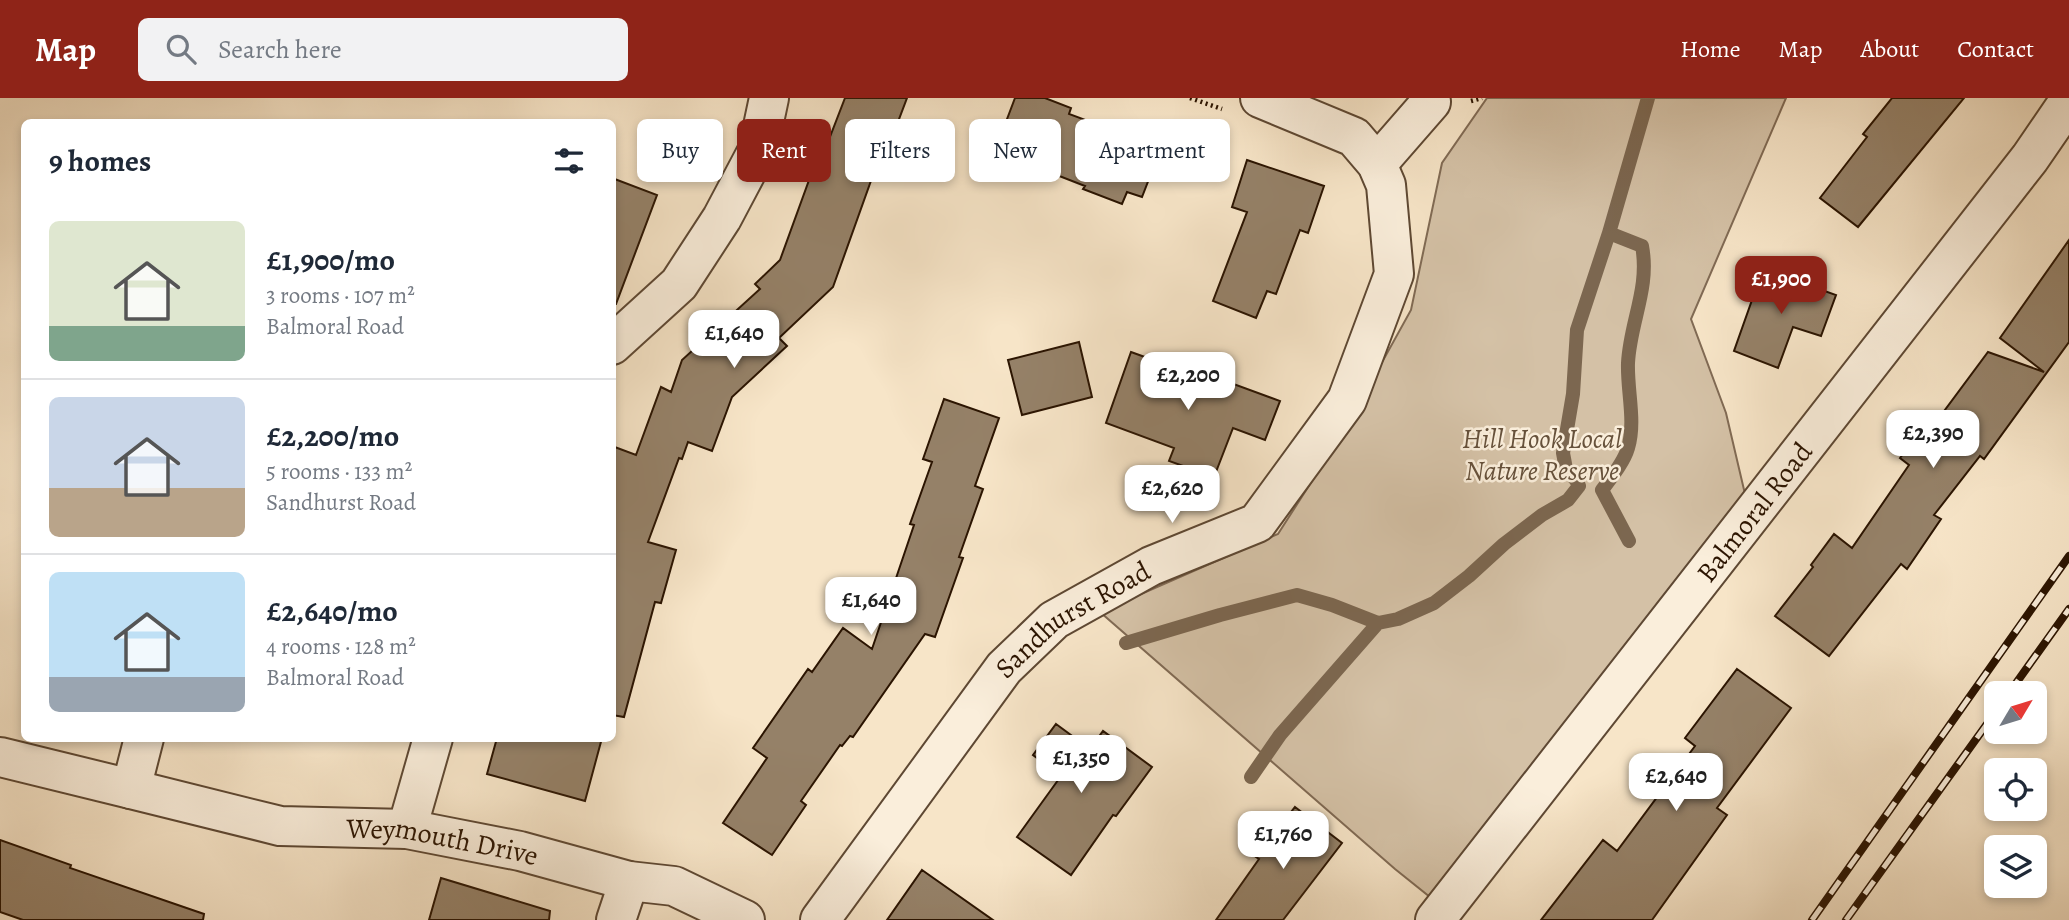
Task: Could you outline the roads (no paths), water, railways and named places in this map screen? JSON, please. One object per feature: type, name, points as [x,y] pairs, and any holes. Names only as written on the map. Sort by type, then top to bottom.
[{"type":"street","points":[[616,341],[679,284],[722,218],[758,150],[769,98]]},
{"type":"street","name":"Sandhurst Road","points":[[820,920],[1003,668],[1054,620],[1151,566],[1257,523],[1347,400],[1394,274],[1386,185],[1377,164],[1354,137],[1260,98]]},
{"type":"street","name":"Balmoral Road","points":[[1435,920],[2030,158],[2069,101]]},
{"type":"street","points":[[1377,164],[1431,102]]},
{"type":"street","points":[[131,789],[143,742]]},
{"type":"street","points":[[407,829],[432,742]]},
{"type":"street","name":"Weymouth Drive","points":[[0,757],[280,826],[407,829],[520,851],[629,881],[674,886],[745,920]]},
{"type":"street","points":[[616,920],[629,881]]},
{"type":"waterway","points":[[1126,643],[1297,595],[1378,623],[1398,619],[1434,603],[1504,544],[1542,515],[1568,500],[1579,486],[1566,469],[1563,453],[1573,394],[1577,330],[1609,233],[1648,98]]},
{"type":"waterway","points":[[1609,233],[1642,246],[1644,261],[1642,291],[1628,363],[1630,438],[1624,459],[1602,490],[1629,541]]},
{"type":"waterway","points":[[1251,777],[1280,735],[1378,623]]},
{"type":"railway","points":[[1812,920],[2069,556]]},
{"type":"railway","points":[[2018,681],[2069,609]]},
{"type":"railway","points":[[1846,920],[1984,728]]},
{"type":"park label","name":"Hill Hook Local Nature Reserve","points":[[1542,454]]}]
